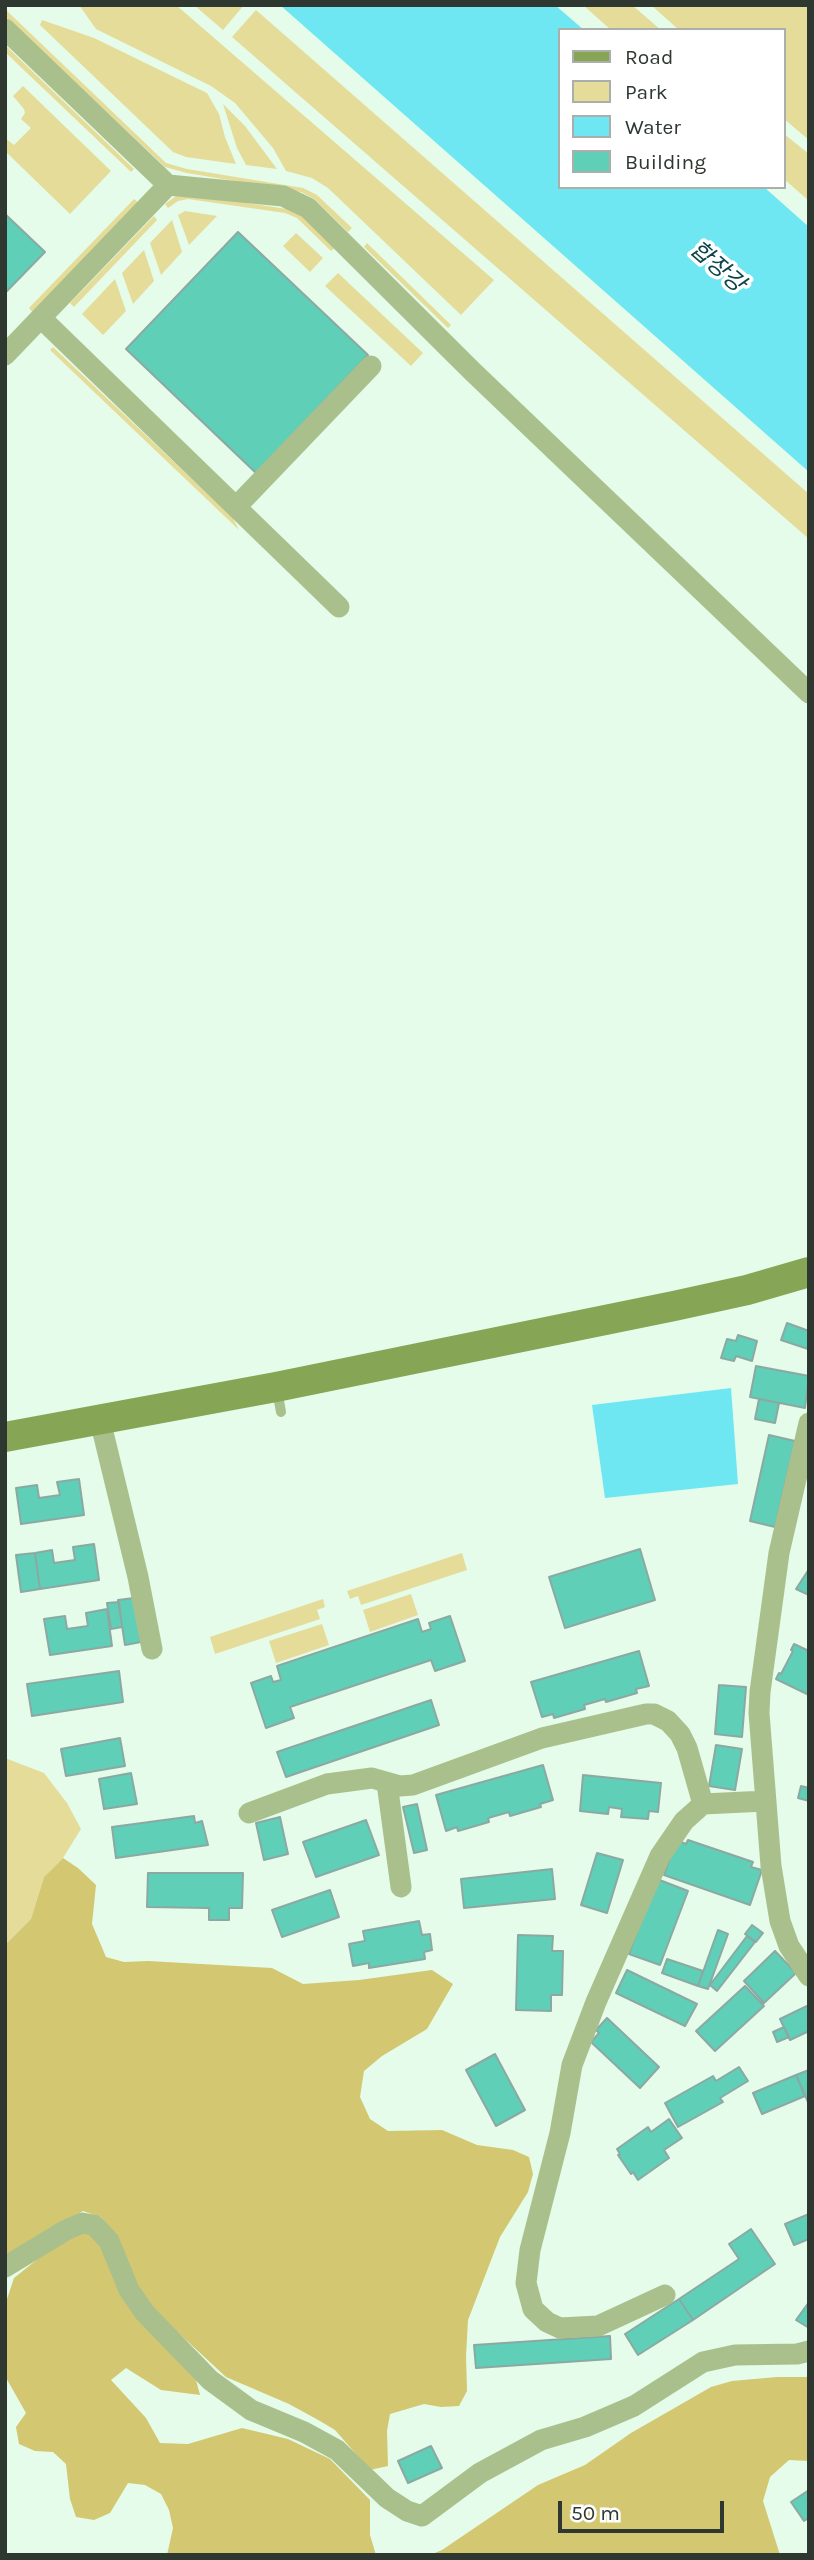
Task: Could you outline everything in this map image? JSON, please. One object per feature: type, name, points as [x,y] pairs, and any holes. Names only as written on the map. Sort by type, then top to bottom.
[{"type":"street","points":[[5,29],[168,185],[283,196],[308,208],[472,370],[809,693]]},
{"type":"street","points":[[5,355],[168,185]]},
{"type":"street","points":[[41,318],[339,607]]},
{"type":"street","points":[[236,508],[370,366]]},
{"type":"street","points":[[5,1437],[100,1420],[278,1400],[747,1290],[809,1272]]},
{"type":"street","points":[[100,1420],[138,1577],[152,1649]]},
{"type":"street","points":[[809,1423],[779,1553],[759,1713],[771,1866],[780,1921],[789,1947],[809,1976]]},
{"type":"street","points":[[249,1812],[327,1784],[372,1778],[400,1786],[413,1785],[541,1738],[646,1714],[654,1714],[668,1721],[680,1734],[687,1748],[703,1804]]},
{"type":"street","points":[[387,1783],[401,1887]]},
{"type":"street","points":[[665,2295],[598,2326],[560,2328],[547,2322],[533,2309],[526,2283],[530,2250],[559,2133],[572,2065],[596,2002],[660,1856],[684,1821],[703,1804],[766,1801]]},
{"type":"street","points":[[5,2267],[66,2230],[82,2223],[94,2225],[109,2241],[129,2290],[145,2313],[211,2380],[251,2410],[304,2432],[337,2450],[387,2498],[407,2511],[422,2515],[480,2473],[541,2440],[585,2427],[634,2406],[703,2362],[735,2355],[797,2354],[809,2351]]},
{"type":"green space","points":[[79,5],[176,5],[494,280],[461,315],[328,188],[312,178],[286,171],[273,148],[235,103],[211,86],[96,29]]},
{"type":"green space","points":[[194,5],[244,5],[223,30]]},
{"type":"green space","points":[[583,5],[632,5],[659,28],[609,28]]},
{"type":"green space","points":[[651,5],[809,5],[809,140],[786,121],[786,28],[677,28]]},
{"type":"green space","points":[[5,9],[166,163],[187,169],[303,188],[317,195],[352,228],[348,232],[314,199],[301,192],[165,167],[5,16]]},
{"type":"green space","points":[[256,10],[809,494],[809,539],[232,37]]},
{"type":"green space","points":[[42,20],[94,38],[207,93],[219,114],[236,164],[186,157],[173,152],[40,25]]},
{"type":"green space","points":[[5,45],[134,169],[131,172],[5,52]]},
{"type":"green space","points":[[23,86],[111,171],[70,214],[5,151],[5,138],[14,145],[31,128],[21,119],[25,113],[24,109],[13,96]]},
{"type":"green space","points":[[223,104],[245,126],[277,169],[246,165],[237,148]]},
{"type":"green space","points":[[786,136],[809,154],[809,201],[786,181]]},
{"type":"green space","points":[[188,194],[287,209],[300,214],[335,248],[331,251],[297,218],[285,213],[188,199],[178,201],[168,208],[165,204],[176,196]]},
{"type":"green space","points":[[134,199],[139,203],[33,313],[29,308]]},
{"type":"green space","points":[[185,211],[217,216],[189,245],[178,215]]},
{"type":"green space","points":[[154,216],[157,220],[74,307],[70,303]]},
{"type":"green space","points":[[172,220],[182,252],[161,275],[150,243]]},
{"type":"green space","points":[[296,233],[323,258],[310,272],[283,246]]},
{"type":"green space","points":[[367,243],[451,325],[448,328],[364,247]]},
{"type":"green space","points":[[144,250],[154,281],[133,304],[122,273]]},
{"type":"green space","points":[[338,273],[423,353],[411,366],[325,286]]},
{"type":"green space","points":[[115,279],[126,311],[103,335],[82,314]]},
{"type":"green space","points":[[53,347],[233,518],[239,530],[50,350]]},
{"type":"green space","points":[[462,1553],[467,1570],[361,1605],[358,1596],[350,1599],[347,1591]]},
{"type":"green space","points":[[411,1594],[418,1615],[370,1632],[363,1610]]},
{"type":"green space","points":[[323,1599],[325,1607],[317,1610],[320,1619],[215,1654],[210,1637]]},
{"type":"green space","points":[[322,1624],[329,1645],[276,1663],[269,1641]]},
{"type":"green space","points":[[5,1758],[44,1773],[67,1803],[81,1829],[63,1858],[44,1877],[31,1919],[5,1945]]},
{"type":"shaded area","points":[[63,1858],[96,1885],[92,1924],[106,1957],[124,1962],[272,1968],[303,1984],[432,1970],[453,1984],[427,2029],[382,2056],[364,2071],[360,2097],[370,2119],[388,2131],[442,2130],[477,2145],[513,2150],[529,2157],[533,2174],[528,2192],[500,2237],[468,2320],[467,2391],[459,2406],[424,2404],[390,2414],[387,2431],[388,2466],[370,2470],[335,2430],[289,2404],[226,2377],[159,2315],[139,2288],[115,2234],[101,2217],[83,2211],[54,2226],[5,2259],[5,1945],[31,1919],[44,1877]]},
{"type":"shaded area","points":[[79,2233],[90,2234],[104,2247],[196,2380],[200,2395],[161,2390],[126,2368],[111,2380],[146,2418],[160,2443],[188,2444],[242,2428],[288,2439],[330,2459],[370,2500],[370,2535],[376,2555],[167,2555],[173,2528],[169,2510],[161,2494],[145,2485],[128,2483],[110,2513],[94,2520],[76,2517],[70,2499],[66,2464],[53,2452],[35,2451],[19,2444],[16,2427],[26,2413],[5,2376],[5,2305],[14,2278],[64,2238]]},
{"type":"shaded area","points":[[809,2377],[809,2461],[789,2460],[770,2477],[763,2501],[780,2555],[430,2555],[442,2550],[538,2485],[585,2465],[631,2433],[711,2387],[732,2381]]},
{"type":"water","name":"합장강","points":[[280,5],[555,5],[582,28],[558,28],[558,189],[766,189],[809,227],[809,472]]},
{"type":"water","points":[[731,1388],[738,1484],[605,1498],[592,1405]]},
{"type":"building","points":[[5,214],[45,252],[5,293]]},
{"type":"building","points":[[238,232],[368,355],[256,473],[126,349]]},
{"type":"building","points":[[787,1323],[809,1331],[808,1349],[781,1340]]},
{"type":"building","points":[[738,1335],[757,1341],[752,1361],[736,1356],[734,1361],[721,1358],[727,1339],[736,1341]]},
{"type":"building","points":[[756,1366],[809,1376],[805,1408],[750,1397]]},
{"type":"building","points":[[759,1399],[779,1403],[775,1423],[755,1419]]},
{"type":"building","points":[[769,1435],[795,1441],[775,1527],[750,1521]]},
{"type":"building","points":[[79,1479],[84,1515],[21,1524],[16,1488],[37,1485],[39,1498],[60,1495],[57,1482]]},
{"type":"building","points":[[94,1544],[99,1580],[40,1589],[35,1553],[52,1550],[54,1563],[75,1560],[73,1547]]},
{"type":"building","points":[[640,1549],[655,1600],[565,1628],[549,1577]]},
{"type":"building","points":[[35,1553],[40,1589],[21,1592],[16,1555]]},
{"type":"building","points":[[809,1569],[809,1595],[796,1589]]},
{"type":"building","points":[[134,1598],[141,1642],[125,1645],[118,1600]]},
{"type":"building","points":[[119,1602],[122,1627],[111,1629],[107,1603]]},
{"type":"building","points":[[107,1609],[112,1646],[50,1655],[44,1619],[65,1616],[67,1629],[88,1626],[86,1613]]},
{"type":"building","points":[[450,1616],[465,1661],[435,1671],[431,1660],[290,1707],[294,1718],[266,1728],[251,1683],[271,1676],[273,1682],[281,1680],[277,1666],[418,1619],[422,1632],[431,1629],[429,1623]]},
{"type":"building","points":[[794,1644],[809,1651],[809,1695],[776,1679],[793,1651],[791,1650]]},
{"type":"building","points":[[639,1651],[649,1686],[636,1689],[637,1693],[584,1705],[585,1709],[554,1718],[553,1714],[542,1717],[531,1682]]},
{"type":"building","points":[[119,1671],[123,1702],[32,1716],[27,1684]]},
{"type":"building","points":[[719,1685],[746,1687],[742,1737],[715,1734]]},
{"type":"building","points":[[431,1700],[439,1725],[286,1777],[277,1752]]},
{"type":"building","points":[[120,1738],[125,1766],[66,1776],[61,1749]]},
{"type":"building","points":[[716,1745],[742,1749],[735,1790],[709,1786]]},
{"type":"building","points":[[543,1765],[553,1800],[540,1804],[541,1807],[510,1816],[509,1812],[488,1818],[489,1822],[458,1831],[457,1827],[446,1831],[436,1795]]},
{"type":"building","points":[[131,1773],[137,1804],[104,1809],[99,1779]]},
{"type":"building","points":[[583,1775],[661,1783],[658,1812],[649,1811],[648,1819],[621,1817],[622,1809],[609,1807],[608,1814],[580,1811]]},
{"type":"building","points":[[801,1786],[809,1788],[809,1801],[798,1798]]},
{"type":"building","points":[[417,1804],[427,1850],[414,1853],[403,1807]]},
{"type":"building","points":[[194,1816],[195,1823],[202,1821],[208,1845],[116,1858],[112,1827]]},
{"type":"building","points":[[280,1817],[288,1854],[264,1860],[256,1823]]},
{"type":"building","points":[[366,1820],[379,1855],[316,1877],[303,1842]]},
{"type":"building","points":[[676,1840],[686,1844],[688,1840],[753,1862],[751,1867],[762,1870],[750,1905],[664,1875]]},
{"type":"building","points":[[597,1853],[623,1860],[607,1913],[581,1905]]},
{"type":"building","points":[[552,1869],[555,1899],[464,1908],[461,1879]]},
{"type":"building","points":[[148,1873],[243,1873],[242,1908],[229,1908],[229,1920],[209,1920],[209,1908],[147,1907]]},
{"type":"building","points":[[657,1879],[688,1891],[660,1965],[629,1954]]},
{"type":"building","points":[[330,1890],[339,1917],[282,1937],[272,1910]]},
{"type":"building","points":[[419,1921],[422,1935],[430,1934],[432,1950],[424,1952],[425,1959],[369,1968],[369,1963],[353,1966],[349,1944],[365,1941],[363,1931]]},
{"type":"building","points":[[752,1925],[763,1933],[756,1942],[745,1934]]},
{"type":"building","points":[[718,1930],[728,1934],[708,1989],[698,1986]]},
{"type":"building","points":[[518,1935],[553,1936],[552,1951],[563,1951],[562,1995],[551,1995],[551,2011],[516,2010]]},
{"type":"building","points":[[747,1936],[755,1942],[717,1991],[710,1985]]},
{"type":"building","points":[[775,1951],[796,1973],[764,2003],[744,1981]]},
{"type":"building","points":[[667,1959],[703,1971],[698,1986],[662,1973]]},
{"type":"building","points":[[627,1970],[697,2004],[685,2026],[616,1993]]},
{"type":"building","points":[[745,1986],[764,2006],[715,2051],[696,2031]]},
{"type":"building","points":[[809,2005],[809,2031],[790,2040],[780,2019]]},
{"type":"building","points":[[607,2018],[659,2067],[640,2088],[591,2042],[599,2033],[596,2030]]},
{"type":"building","points":[[784,2027],[789,2037],[777,2042],[773,2032]]},
{"type":"building","points":[[495,2054],[525,2110],[496,2126],[466,2070]]},
{"type":"building","points":[[739,2067],[748,2081],[720,2098],[723,2102],[678,2127],[665,2103],[713,2076],[716,2081]]},
{"type":"building","points":[[809,2070],[809,2102],[808,2102],[796,2075]]},
{"type":"building","points":[[796,2075],[805,2096],[762,2114],[753,2093]]},
{"type":"building","points":[[669,2119],[682,2138],[664,2150],[669,2158],[638,2180],[618,2155],[620,2154],[617,2149],[648,2127],[651,2132]]},
{"type":"building","points":[[809,2214],[809,2239],[794,2245],[785,2224]]},
{"type":"building","points":[[751,2229],[775,2264],[693,2320],[679,2299],[739,2259],[729,2244]]},
{"type":"building","points":[[679,2299],[693,2320],[638,2355],[625,2334]]},
{"type":"building","points":[[809,2302],[809,2328],[796,2320]]},
{"type":"building","points":[[610,2336],[611,2359],[476,2368],[474,2345]]},
{"type":"building","points":[[431,2446],[442,2468],[408,2483],[398,2461]]},
{"type":"building","points":[[809,2490],[809,2522],[807,2519],[804,2521],[791,2502]]}]
